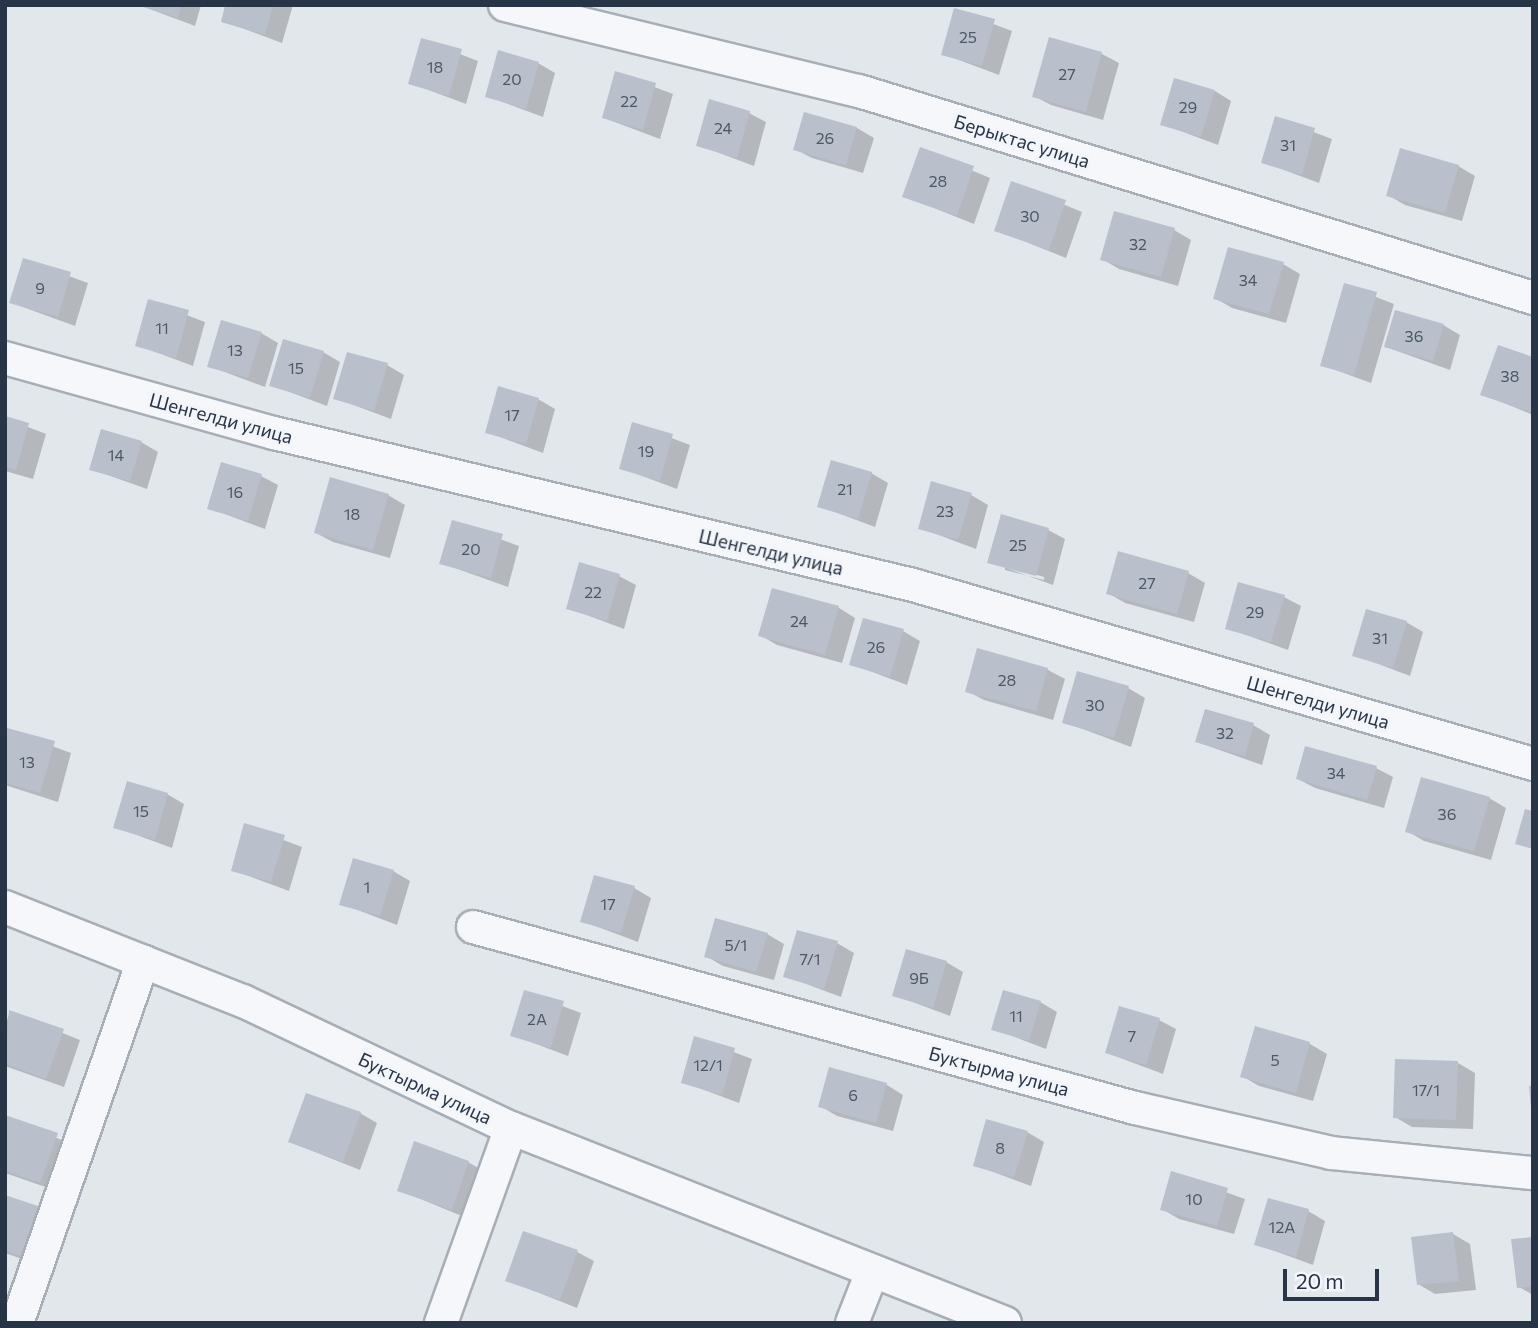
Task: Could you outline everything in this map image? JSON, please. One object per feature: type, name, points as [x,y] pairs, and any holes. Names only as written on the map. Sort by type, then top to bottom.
[{"type":"street","name":"Берыктас улица","points":[[505,5],[859,91],[1533,298]]},
{"type":"street","name":"Шенгелди улица","points":[[5,358],[274,433],[913,585],[1533,764]]},
{"type":"street","name":"Буктырма улица","points":[[5,906],[243,1001],[511,1128],[1004,1323]]},
{"type":"street","name":"Буктырма улица","points":[[473,927],[1135,1108],[1331,1153],[1533,1173]]},
{"type":"street","points":[[17,1323],[143,961]]},
{"type":"street","points":[[441,1323],[511,1128]]},
{"type":"street","points":[[852,1323],[872,1272]]},
{"type":"building","points":[[137,5],[181,5],[178,18]]},
{"type":"building","points":[[225,5],[273,5],[265,35],[221,22]]},
{"type":"building","points":[[954,8],[995,19],[982,66],[941,55]]},
{"type":"building","points":[[1049,37],[1102,52],[1086,112],[1032,97]]},
{"type":"building","points":[[421,38],[462,49],[449,96],[408,84]]},
{"type":"building","points":[[498,50],[539,62],[526,109],[485,97]]},
{"type":"building","points":[[615,71],[656,83],[643,130],[602,118]]},
{"type":"building","points":[[1174,78],[1215,90],[1201,137],[1160,125]]},
{"type":"building","points":[[709,99],[750,111],[737,158],[696,146]]},
{"type":"building","points":[[804,112],[857,127],[846,165],[793,150]]},
{"type":"building","points":[[1275,116],[1315,128],[1302,175],[1261,163]]},
{"type":"building","points":[[920,147],[974,166],[957,216],[902,197]]},
{"type":"building","points":[[1400,148],[1459,165],[1445,213],[1386,196]]},
{"type":"building","points":[[1011,181],[1066,200],[1049,250],[994,231]]},
{"type":"building","points":[[1114,211],[1175,228],[1161,277],[1100,260]]},
{"type":"building","points":[[1228,247],[1284,262],[1269,314],[1213,299]]},
{"type":"building","points":[[23,258],[71,272],[58,317],[9,303]]},
{"type":"building","points":[[1344,283],[1377,292],[1354,375],[1320,366]]},
{"type":"building","points":[[148,299],[189,310],[176,358],[135,346]]},
{"type":"building","points":[[1395,310],[1444,324],[1433,361],[1384,347]]},
{"type":"building","points":[[221,320],[262,332],[248,378],[207,367]]},
{"type":"building","points":[[283,339],[324,351],[310,398],[269,386]]},
{"type":"building","points":[[1498,345],[1533,357],[1533,413],[1480,395]]},
{"type":"building","points":[[347,352],[388,363],[374,411],[333,399]]},
{"type":"building","points":[[498,386],[539,398],[526,444],[485,433]]},
{"type":"building","points":[[5,416],[29,423],[16,470],[5,467]]},
{"type":"building","points":[[632,422],[673,434],[660,481],[619,469]]},
{"type":"building","points":[[101,429],[142,441],[130,481],[89,470]]},
{"type":"building","points":[[831,460],[872,472],[858,519],[817,507]]},
{"type":"building","points":[[221,462],[262,474],[248,521],[207,509]]},
{"type":"building","points":[[330,477],[389,494],[373,550],[314,533]]},
{"type":"building","points":[[931,481],[972,493],[958,540],[918,529]]},
{"type":"building","points":[[1001,514],[1049,528],[1036,576],[987,563]]},
{"type":"building","points":[[452,520],[503,534],[491,578],[439,564]]},
{"type":"building","points":[[1118,551],[1189,571],[1177,614],[1106,594]]},
{"type":"building","points":[[579,562],[620,574],[607,621],[566,609]]},
{"type":"building","points":[[1238,582],[1285,595],[1271,642],[1225,629]]},
{"type":"building","points":[[772,588],[839,606],[825,655],[758,636]]},
{"type":"building","points":[[1366,609],[1407,621],[1393,668],[1352,656]]},
{"type":"building","points":[[863,618],[904,629],[890,677],[849,665]]},
{"type":"building","points":[[977,648],[1048,668],[1036,711],[965,692]]},
{"type":"building","points":[[1077,671],[1129,686],[1114,738],[1062,723]]},
{"type":"building","points":[[1205,709],[1254,723],[1245,756],[1195,742]]},
{"type":"building","points":[[7,728],[55,741],[40,793],[5,783]]},
{"type":"building","points":[[1305,746],[1377,766],[1367,800],[1296,779]]},
{"type":"building","points":[[1421,777],[1490,797],[1474,851],[1405,832]]},
{"type":"building","points":[[127,781],[168,793],[155,840],[113,828]]},
{"type":"building","points":[[1525,809],[1533,811],[1533,849],[1515,844]]},
{"type":"building","points":[[244,823],[285,835],[271,882],[231,871]]},
{"type":"building","points":[[353,858],[394,870],[380,916],[339,905]]},
{"type":"building","points":[[594,875],[635,886],[621,933],[580,922]]},
{"type":"building","points":[[715,918],[768,933],[756,972],[704,957]]},
{"type":"building","points":[[797,930],[838,941],[824,989],[783,977]]},
{"type":"building","points":[[906,949],[947,961],[933,1008],[892,996]]},
{"type":"building","points":[[524,990],[564,1001],[551,1048],[510,1036]]},
{"type":"building","points":[[1003,990],[1041,1001],[1029,1041],[991,1030]]},
{"type":"building","points":[[1119,1006],[1160,1018],[1146,1065],[1105,1053]]},
{"type":"building","points":[[9,1010],[64,1029],[46,1079],[5,1064]]},
{"type":"building","points":[[1255,1026],[1310,1042],[1296,1093],[1240,1077]]},
{"type":"building","points":[[694,1036],[735,1048],[722,1095],[681,1083]]},
{"type":"building","points":[[1395,1059],[1458,1061],[1456,1120],[1393,1118]]},
{"type":"building","points":[[829,1067],[887,1083],[876,1123],[818,1107]]},
{"type":"building","points":[[1529,1086],[1533,1086],[1533,1107],[1531,1107]]},
{"type":"building","points":[[306,1093],[361,1112],[343,1162],[288,1142]]},
{"type":"building","points":[[5,1115],[58,1133],[40,1183],[5,1171]]},
{"type":"building","points":[[986,1119],[1028,1131],[1014,1178],[973,1166]]},
{"type":"building","points":[[414,1141],[469,1161],[452,1210],[397,1191]]},
{"type":"building","points":[[1171,1171],[1228,1188],[1217,1226],[1160,1210]]},
{"type":"building","points":[[5,1195],[47,1209],[29,1259],[5,1251]]},
{"type":"building","points":[[1268,1198],[1309,1209],[1296,1257],[1254,1245]]},
{"type":"building","points":[[523,1231],[578,1250],[560,1300],[505,1281]]},
{"type":"building","points":[[1453,1232],[1459,1281],[1417,1285],[1411,1237]]},
{"type":"building","points":[[1533,1237],[1533,1286],[1517,1288],[1511,1239]]}]
